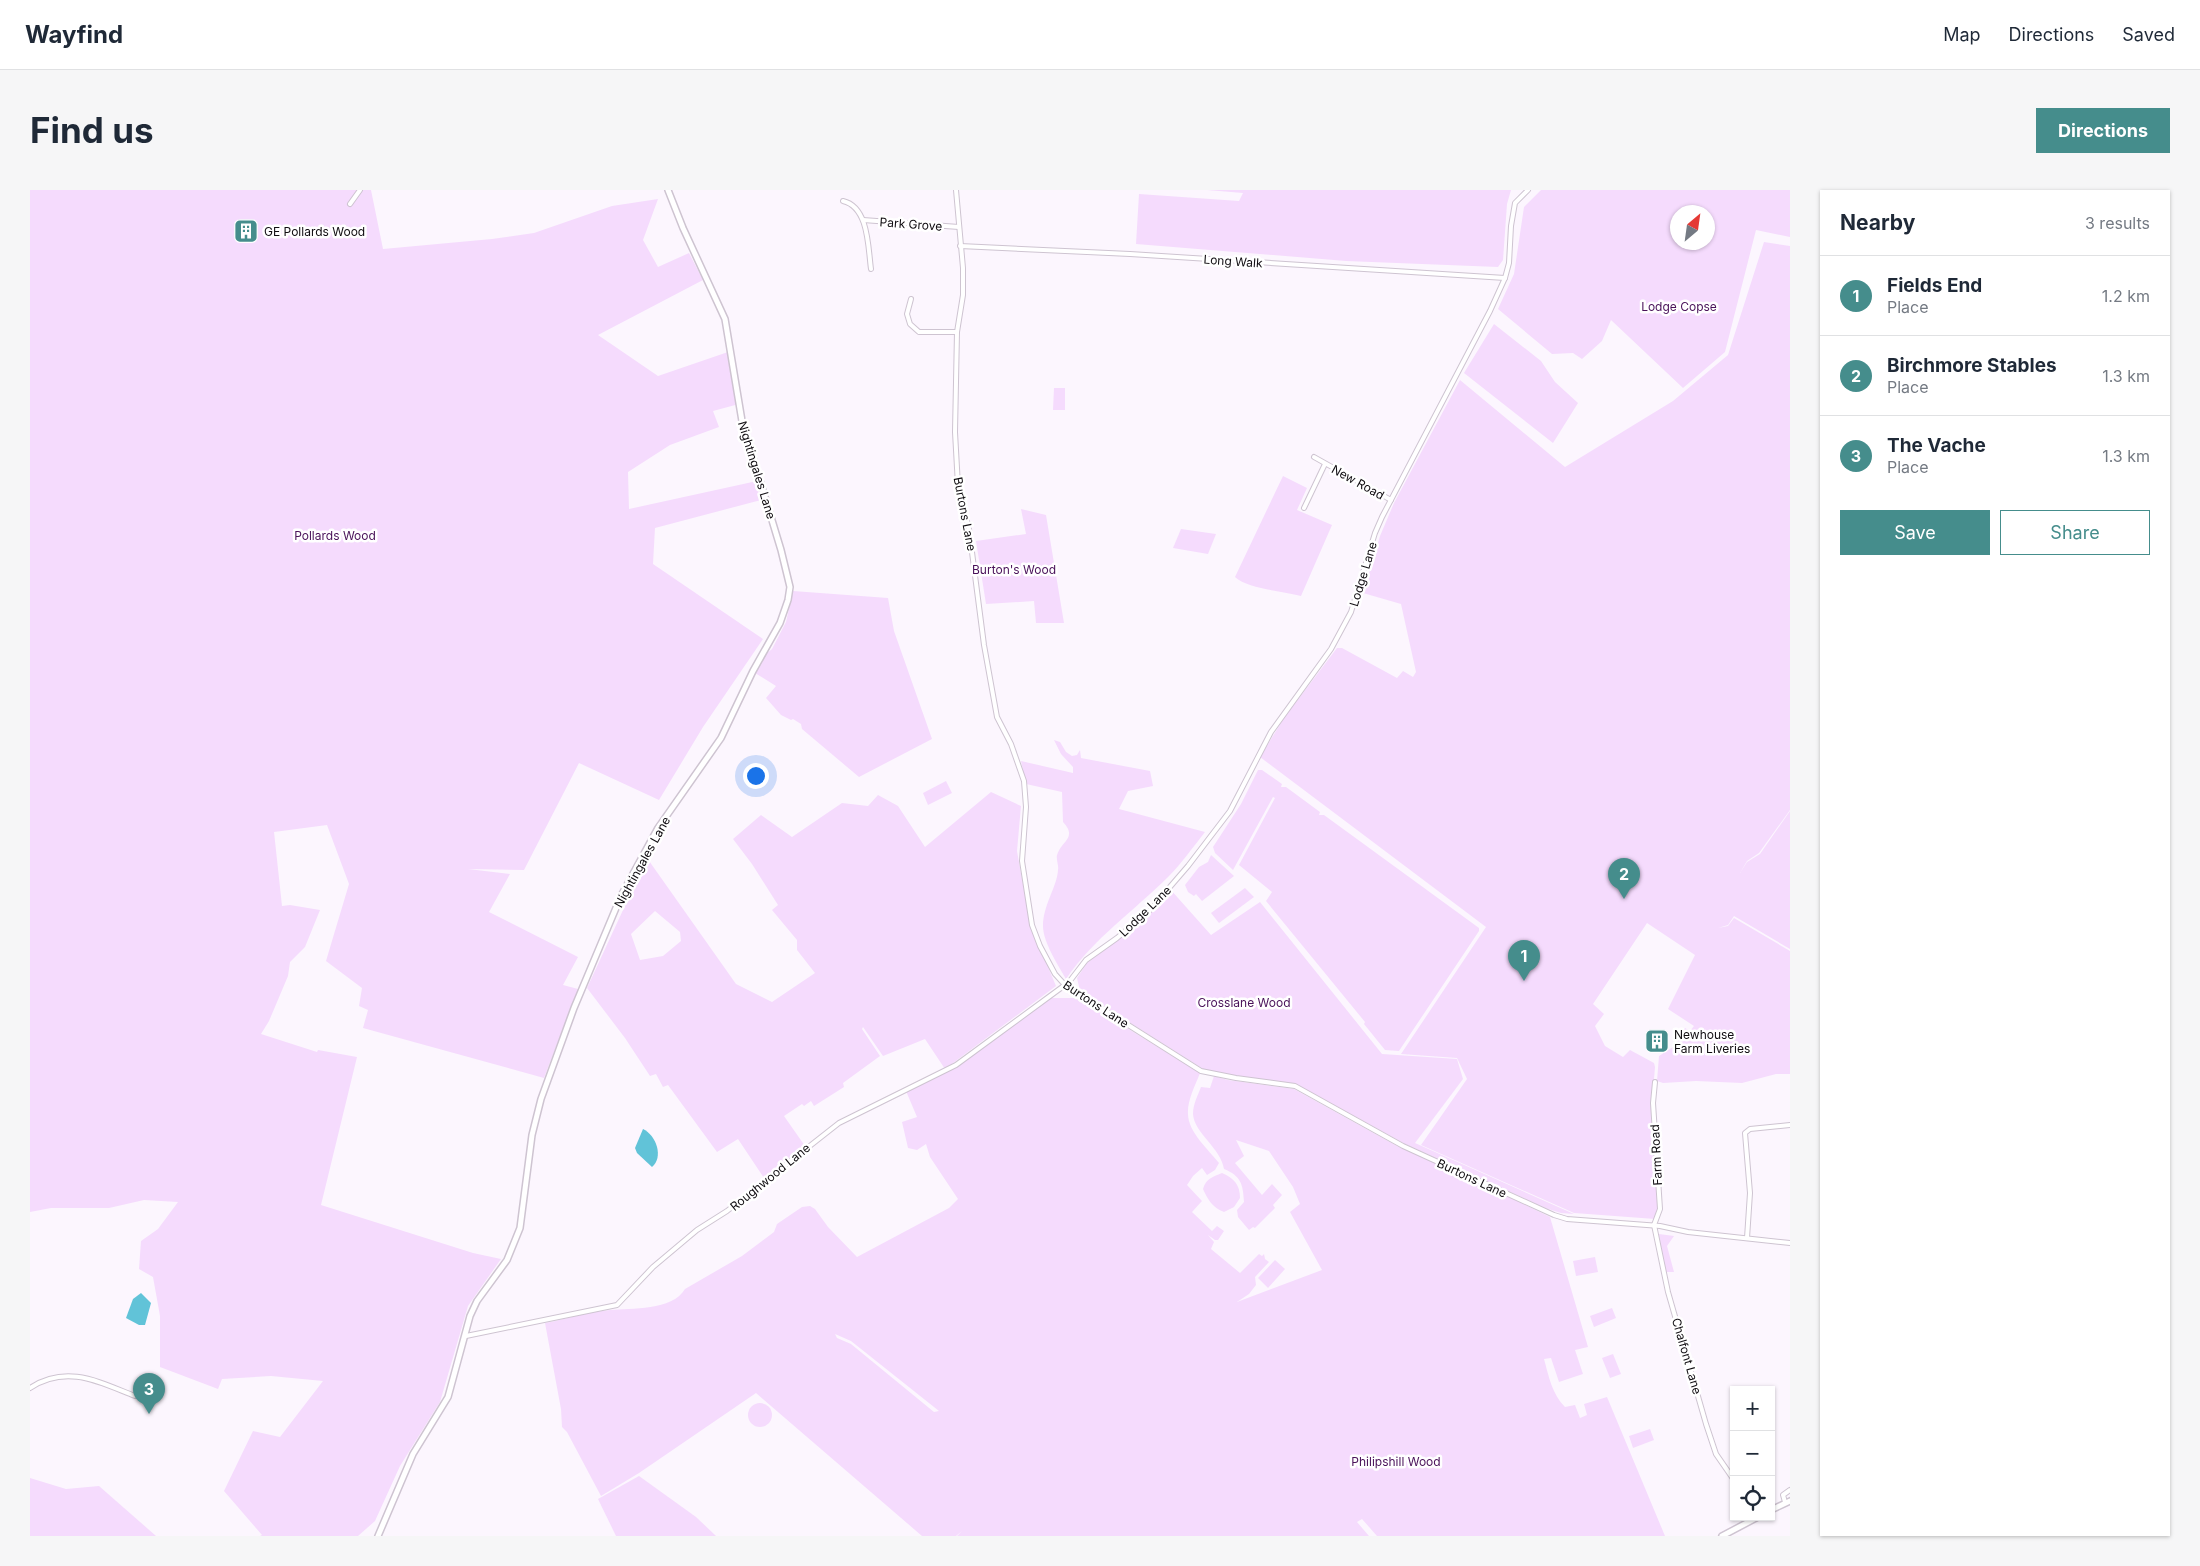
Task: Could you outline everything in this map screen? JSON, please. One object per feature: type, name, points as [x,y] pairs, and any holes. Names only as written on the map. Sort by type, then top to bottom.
[{"type":"main road","name":"Nightingales Lane","points":[[378,1536],[413,1454],[448,1397],[470,1316],[476,1301],[507,1260],[520,1228],[532,1135],[541,1098],[574,1008],[621,896],[658,828],[721,738],[753,671],[780,623],[788,600],[790,587],[781,550],[742,421],[726,319],[683,228],[668,190]]},
{"type":"main road","points":[[1775,1508],[1788,1502]]},
{"type":"main road","points":[[1722,1536],[1750,1521]]},
{"type":"street","points":[[350,204],[360,190]]},
{"type":"street","name":"Burtons Lane","points":[[956,190],[963,295],[957,332],[956,432],[958,486],[972,551],[984,645],[997,717],[1012,744],[1024,781],[1026,807],[1022,861],[1032,925],[1040,946],[1055,974],[1066,985],[1201,1071],[1295,1086],[1403,1146],[1554,1215],[1568,1219],[1654,1226],[1688,1232],[1790,1243]]},
{"type":"street","name":"Lodge Lane","points":[[1066,985],[1086,960],[1117,938],[1150,910],[1188,866],[1230,811],[1271,732],[1331,649],[1351,612],[1375,533],[1390,500],[1490,311],[1505,278],[1509,263],[1511,226],[1515,203],[1528,190]]},
{"type":"street","name":"Park Grove","points":[[843,201],[850,202],[864,220],[871,269]]},
{"type":"street","name":"Park Grove","points":[[864,220],[958,227]]},
{"type":"street","name":"Long Walk","points":[[960,246],[1130,254],[1505,278]]},
{"type":"street","points":[[911,299],[908,314],[910,324],[919,332],[957,332]]},
{"type":"street","name":"New Road","points":[[1314,457],[1390,500]]},
{"type":"street","name":"New Road","points":[[1304,508],[1325,464]]},
{"type":"street","name":"Roughwood Lane","points":[[466,1336],[617,1305],[653,1267],[697,1230],[727,1211],[838,1123],[956,1066],[1066,985]]},
{"type":"street","name":"Farm Road","points":[[1654,1226],[1660,1209],[1653,1103],[1655,1082]]},
{"type":"street","points":[[1747,1238],[1750,1193],[1745,1133],[1750,1129],[1790,1125]]},
{"type":"street","name":"Chalfont Lane","points":[[1654,1226],[1668,1292],[1707,1427],[1716,1454],[1731,1476]]},
{"type":"street","points":[[30,1388],[40,1382],[73,1376],[90,1377],[136,1396]]},
{"type":"street","points":[[1788,1502],[1783,1495],[1790,1490]]},
{"type":"green space","name":"Pollards Wood","points":[[30,190],[371,190],[383,249],[492,239],[534,233],[612,206],[658,199],[643,240],[658,267],[689,253],[703,280],[598,335],[658,376],[728,352],[739,404],[713,411],[719,427],[670,445],[628,472],[629,509],[757,481],[761,500],[655,528],[653,564],[763,639],[703,727],[659,800],[579,763],[524,870],[468,869],[510,874],[489,912],[578,957],[563,985],[578,989],[544,1078],[363,1028],[368,1010],[359,1006],[362,988],[326,961],[349,884],[327,825],[274,832],[282,906],[290,905],[320,910],[305,947],[290,962],[288,976],[269,1021],[261,1034],[317,1052],[318,1050],[357,1057],[321,1205],[473,1253],[501,1259],[468,1306],[440,1402],[400,1466],[375,1521],[358,1536],[260,1536],[262,1535],[224,1491],[253,1431],[280,1437],[323,1381],[271,1376],[222,1379],[218,1389],[160,1367],[160,1316],[153,1277],[139,1269],[141,1241],[158,1229],[178,1202],[144,1200],[109,1208],[51,1208],[30,1212]]},
{"type":"green space","points":[[1207,190],[1511,190],[1507,204],[1503,260],[1498,267],[1346,261],[1136,244],[1139,194],[1239,201],[1243,193]]},
{"type":"green space","name":"Lodge Copse","points":[[1541,190],[1790,190],[1790,237],[1756,230],[1725,352],[1683,388],[1611,320],[1602,341],[1582,359],[1573,353],[1552,354],[1498,309],[1514,274],[1524,207]]},
{"type":"green space","points":[[1764,242],[1790,246],[1790,810],[1759,853],[1747,861],[1740,873],[1747,862],[1760,854],[1790,811],[1790,949],[1734,916],[1728,925],[1718,928],[1728,926],[1734,918],[1790,951],[1790,1074],[1776,1074],[1742,1083],[1696,1081],[1663,1083],[1657,1081],[1659,1056],[1673,1047],[1685,1028],[1690,1031],[1694,1026],[1668,1009],[1695,955],[1647,923],[1593,1004],[1604,1014],[1595,1026],[1605,1046],[1623,1057],[1630,1050],[1654,1063],[1652,1103],[1658,1210],[1655,1219],[1574,1213],[1421,1145],[1467,1079],[1457,1058],[1401,1054],[1486,927],[1260,757],[1284,718],[1337,648],[1342,648],[1397,678],[1403,671],[1413,677],[1416,672],[1401,604],[1363,593],[1380,536],[1394,503],[1460,380],[1565,467],[1673,401],[1728,355]]},
{"type":"green space","points":[[1494,324],[1541,361],[1555,382],[1578,403],[1553,443],[1464,373]]},
{"type":"green space","points":[[1054,388],[1065,388],[1065,410],[1053,410]]},
{"type":"green space","points":[[1283,476],[1307,488],[1297,510],[1332,525],[1301,596],[1257,587],[1235,577]]},
{"type":"green space","name":"Burton's Wood","points":[[1021,509],[1046,515],[1064,623],[1036,623],[1034,601],[986,604],[976,541],[1026,534]]},
{"type":"green space","points":[[1181,529],[1216,534],[1208,554],[1173,548]]},
{"type":"green space","points":[[793,591],[888,598],[894,631],[932,739],[859,777],[802,729],[801,724],[781,715],[766,698],[776,686],[755,673],[766,654],[772,649],[786,622]]},
{"type":"green space","points":[[1054,740],[1060,742],[1066,752],[1072,756],[1077,755],[1080,750],[1081,758],[1150,771],[1153,786],[1128,791],[1119,809],[1205,832],[1174,871],[1089,951],[1066,979],[1048,946],[1043,926],[1045,911],[1057,876],[1057,855],[1069,836],[1067,827],[1063,822],[1062,792],[1026,784],[1021,761],[1073,773],[1073,767],[1061,754]]},
{"type":"green space","points":[[1258,770],[1262,770],[1282,784],[1281,787],[1286,787],[1320,812],[1319,815],[1324,815],[1479,928],[1479,931],[1399,1051],[1385,1050],[1364,1024],[1365,1022],[1266,901],[1272,892],[1239,865],[1275,798],[1273,797],[1233,870],[1215,853],[1213,847],[1241,804]]},
{"type":"green space","points":[[946,781],[952,793],[928,805],[923,793]]},
{"type":"green space","points":[[991,792],[1021,806],[1017,851],[1030,924],[1056,986],[945,1069],[925,1039],[883,1056],[863,1027],[862,1029],[880,1056],[843,1083],[844,1087],[814,1106],[811,1101],[804,1106],[802,1104],[784,1116],[805,1146],[764,1178],[738,1139],[717,1152],[668,1085],[663,1087],[656,1074],[650,1076],[625,1038],[587,988],[647,858],[736,984],[772,1002],[815,973],[797,950],[797,940],[772,910],[778,905],[752,864],[733,839],[761,815],[792,837],[842,803],[868,806],[878,795],[898,806],[925,847]],"holes":[[[655,911],[680,932],[681,941],[663,956],[640,960],[631,934]]]},
{"type":"green space","points":[[1211,855],[1234,876],[1202,901],[1196,894],[1194,896],[1188,892],[1185,885],[1199,867],[1208,862]]},
{"type":"green space","points":[[1245,888],[1254,897],[1219,923],[1211,913]]},
{"type":"green space","name":"Crosslane Wood","points":[[1170,889],[1211,935],[1260,902],[1382,1054],[1457,1059],[1463,1079],[1415,1143],[1574,1214],[1561,1213],[1545,1208],[1405,1144],[1296,1084],[1235,1076],[1203,1069],[1080,991],[1077,978],[1087,963],[1151,911]]},
{"type":"green space","name":"Philipshill Wood","points":[[1050,998],[1078,998],[1200,1073],[1189,1104],[1189,1121],[1195,1134],[1219,1163],[1215,1170],[1207,1175],[1202,1168],[1187,1185],[1202,1201],[1192,1212],[1212,1231],[1217,1226],[1224,1231],[1218,1240],[1208,1235],[1214,1242],[1211,1249],[1240,1273],[1259,1254],[1262,1256],[1264,1254],[1265,1259],[1269,1262],[1255,1277],[1256,1285],[1249,1294],[1237,1302],[1322,1270],[1290,1212],[1300,1204],[1293,1187],[1269,1151],[1236,1140],[1244,1156],[1235,1163],[1262,1195],[1272,1184],[1282,1195],[1273,1205],[1275,1208],[1255,1228],[1253,1227],[1249,1230],[1238,1217],[1237,1210],[1244,1202],[1240,1181],[1224,1169],[1218,1154],[1194,1121],[1195,1103],[1201,1087],[1210,1088],[1214,1076],[1228,1080],[1294,1089],[1397,1146],[1483,1184],[1550,1217],[1588,1347],[1575,1350],[1583,1374],[1559,1382],[1551,1358],[1544,1359],[1552,1385],[1557,1397],[1565,1407],[1575,1405],[1580,1418],[1587,1415],[1584,1404],[1607,1397],[1665,1536],[1377,1536],[1362,1519],[1357,1522],[1369,1536],[957,1536],[962,1531],[956,1536],[922,1536],[756,1393],[639,1473],[601,1496],[567,1432],[562,1427],[561,1409],[545,1323],[594,1312],[650,1307],[671,1301],[685,1289],[742,1256],[774,1232],[777,1224],[802,1207],[810,1206],[815,1209],[828,1227],[857,1257],[949,1208],[958,1199],[930,1157],[926,1144],[917,1150],[908,1148],[902,1122],[917,1117],[906,1091],[955,1068]],"holes":[[[835,1334],[851,1341],[939,1411],[934,1412],[851,1344],[837,1338]]]},
{"type":"green space","points":[[1222,1173],[1236,1182],[1240,1198],[1234,1207],[1224,1212],[1211,1203],[1203,1189],[1210,1179]]},
{"type":"green space","points":[[1659,1234],[1674,1236],[1667,1246],[1674,1272],[1666,1272],[1658,1239]]},
{"type":"green space","points":[[1595,1257],[1598,1272],[1576,1276],[1573,1261]]},
{"type":"green space","points":[[1275,1260],[1285,1269],[1268,1288],[1258,1278]]},
{"type":"green space","points":[[1612,1308],[1616,1318],[1594,1327],[1590,1316]]},
{"type":"green space","points":[[1613,1354],[1621,1374],[1610,1378],[1602,1358]]},
{"type":"green space","points":[[760,1403],[768,1407],[772,1415],[768,1423],[760,1427],[752,1423],[748,1415],[752,1407]]},
{"type":"green space","points":[[1650,1429],[1654,1440],[1633,1448],[1629,1436]]},
{"type":"green space","points":[[639,1476],[696,1517],[716,1536],[616,1536],[598,1499]]},
{"type":"green space","points":[[30,1478],[66,1489],[99,1486],[156,1536],[30,1536]]},
{"type":"water","points":[[643,1129],[652,1136],[657,1146],[656,1163],[652,1167],[637,1153],[635,1148]]},
{"type":"water","points":[[141,1293],[151,1303],[145,1325],[139,1325],[126,1318],[133,1299]]},
{"type":"place","name":"GE Pollards Wood","points":[[246,231]]},
{"type":"place","name":"Birchmore Stables","points":[[1624,899]]},
{"type":"place","name":"Fields End","points":[[1524,981]]},
{"type":"place","name":"Newhouse Farm Liveries","points":[[1657,1041]]},
{"type":"place","name":"The Vache","points":[[149,1414]]}]
